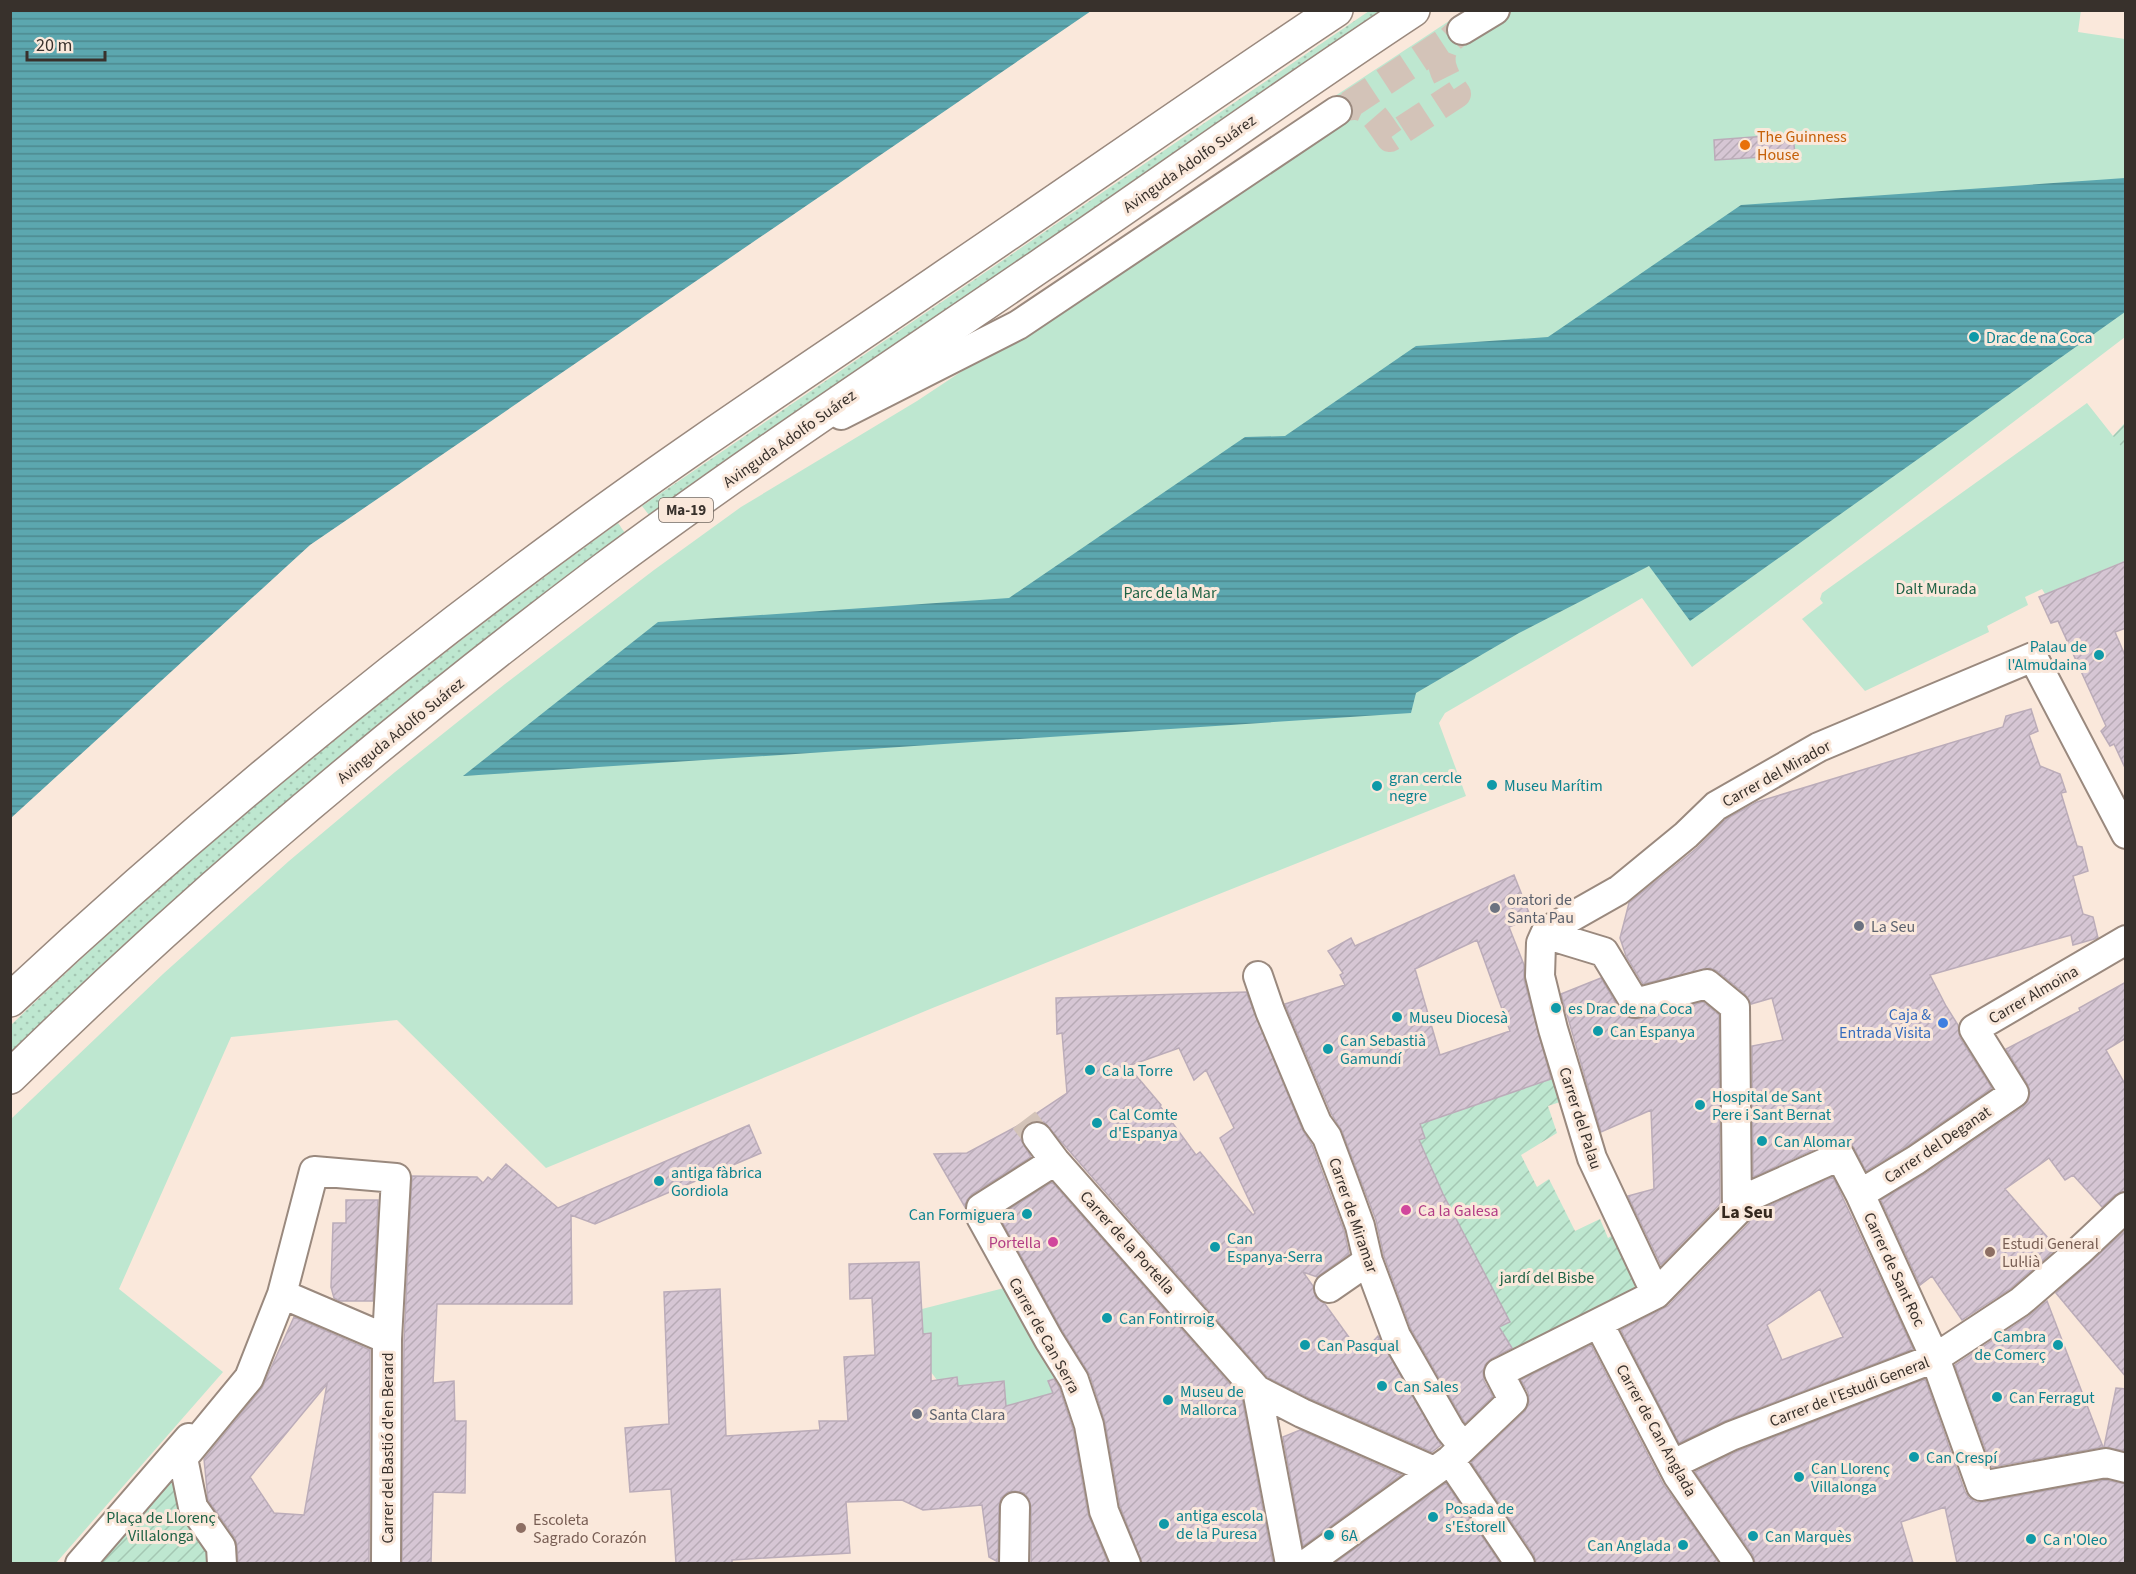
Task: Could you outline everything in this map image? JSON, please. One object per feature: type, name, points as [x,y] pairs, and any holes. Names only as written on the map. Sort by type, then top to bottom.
[{"type":"highway","name":"Ma-19","points":[[10,1000],[171,855],[298,747],[413,654],[511,579],[659,473],[1336,10]]},
{"type":"highway","name":"Avinguda Adolfo Suárez","points":[[10,1077],[194,905],[373,751],[445,692],[605,569],[769,452],[1413,10]]},
{"type":"street","points":[[1462,30],[1495,10]]},
{"type":"street","points":[[769,452],[1018,326],[1337,111]]},
{"type":"street","name":"Carrer del Mirador","points":[[1545,934],[1618,890],[1686,835],[1716,806],[1819,747],[2033,657],[2126,834]]},
{"type":"street","points":[[1306,1563],[1449,1459],[1513,1400],[1499,1373],[1656,1294],[1737,1211],[1735,1006],[1707,984],[1635,1004],[1604,952],[1545,934]]},
{"type":"street","name":"Carrer del Palau","points":[[1545,934],[1541,943],[1540,976],[1556,1040],[1592,1158],[1656,1294]]},
{"type":"street","name":"Carrer Almoina","points":[[2014,1093],[1974,1029],[2126,940]]},
{"type":"street","name":"Carrer de Miramar","points":[[1258,976],[1270,1011],[1317,1123],[1327,1137],[1360,1227],[1368,1261],[1396,1336],[1450,1431],[1449,1459],[1520,1563]]},
{"type":"street","name":"Carrer del Deganat","points":[[1860,1194],[1916,1160],[2014,1093]]},
{"type":"street","name":"Carrer de la Portella","points":[[1037,1137],[1055,1161],[1257,1390],[1302,1413],[1449,1459]]},
{"type":"street","name":"Carrer de Sant Roc","points":[[1737,1202],[1840,1156],[1860,1194],[1935,1358],[1981,1486],[2106,1463],[2126,1468]]},
{"type":"street","name":"Carrer de Can Serra","points":[[1055,1161],[981,1208],[981,1217],[1074,1380],[1089,1425],[1104,1511],[1126,1563]]},
{"type":"street","points":[[222,1563],[221,1547],[193,1508],[183,1458],[249,1378],[282,1294],[314,1171],[396,1178],[387,1339]]},
{"type":"street","name":"Carrer de l'Estudi General","points":[[1673,1464],[1731,1436],[1935,1358],[2020,1302],[2126,1207]]},
{"type":"street","points":[[1329,1288],[1368,1261]]},
{"type":"street","name":"Carrer del Bastió d'en Berard","points":[[282,1294],[387,1339],[386,1563]]},
{"type":"street","name":"Carrer de Can Anglada","points":[[1599,1324],[1678,1476],[1738,1563]]},
{"type":"street","points":[[80,1563],[242,1375]]},
{"type":"street","points":[[1257,1390],[1290,1563]]},
{"type":"street","points":[[1014,1563],[1015,1507]]},
{"type":"green space","name":"Parc de la Mar","points":[[2081,10],[2078,32],[2125,39],[2125,337],[1692,667],[1642,598],[1445,713],[1439,723],[1466,796],[935,1007],[546,1168],[397,1020],[231,1037],[119,1289],[223,1372],[56,1563],[11,1564],[11,1119],[163,974],[289,861],[505,684],[654,570],[741,507],[917,401],[1344,118],[1332,98],[1449,21],[1462,41],[1511,11]]},
{"type":"green space","points":[[1369,11],[1390,11],[850,375],[649,515],[642,506]]},
{"type":"green space","name":"Dalt Murada","points":[[2087,403],[2113,436],[2125,423],[2125,561],[2045,594],[2042,589],[2025,597],[2028,605],[1987,626],[1989,632],[1865,691],[1802,619],[1823,603],[1820,599],[1822,593]]},
{"type":"green space","points":[[2125,423],[2125,451],[2113,436]]},
{"type":"green space","points":[[618,523],[625,533],[465,655],[309,783],[158,915],[11,1053],[11,1025],[230,827],[382,702]]},
{"type":"green space","name":"jardí del Bisbe","points":[[1559,1076],[1566,1100],[1548,1106],[1557,1133],[1521,1155],[1537,1187],[1549,1179],[1575,1231],[1600,1219],[1608,1238],[1621,1230],[1643,1290],[1514,1351],[1499,1327],[1510,1322],[1443,1194],[1419,1140],[1420,1124]]},
{"type":"green space","points":[[1008,1287],[1063,1374],[1048,1381],[1053,1393],[1006,1409],[1004,1381],[958,1386],[957,1377],[937,1380],[931,1372],[931,1334],[923,1334],[922,1309]]},
{"type":"green space","name":"Plaça de Llorenç Villalonga","points":[[167,1464],[222,1563],[80,1564]]},
{"type":"water","points":[[11,10],[1091,11],[310,545],[11,818]]},
{"type":"water","points":[[2125,178],[2125,312],[1690,621],[1649,566],[1519,633],[1416,693],[1411,713],[463,776],[658,622],[1009,598],[1245,437],[1285,436],[1416,346],[1548,337],[1741,205]]},
{"type":"building","points":[[1793,134],[1795,155],[1715,160],[1714,140]]},
{"type":"building","name":"Palau de l'Almudaina","points":[[2126,561],[2126,628],[2115,632],[2126,658],[2126,770],[2114,744],[2110,746],[2101,731],[2106,726],[2058,621],[2051,623],[2039,597]]},
{"type":"building","name":"La Seu","points":[[2031,709],[2038,731],[2029,735],[2040,766],[2060,774],[2066,792],[2061,793],[2077,846],[2082,847],[2088,871],[2073,876],[2083,914],[2093,917],[2098,938],[2073,945],[2071,935],[1930,975],[1958,1025],[1960,1038],[1992,1088],[1866,1171],[1854,1148],[1849,1142],[1841,1140],[1833,1141],[1753,1177],[1752,1046],[1783,1040],[1772,998],[1751,1004],[1745,994],[1710,968],[1643,984],[1626,956],[1620,938],[1629,903],[1697,848],[1726,819],[1757,802],[2003,727],[2006,716]]},
{"type":"building","points":[[1514,875],[1531,918],[1509,927],[1524,965],[1524,980],[1551,1079],[1420,1124],[1425,1138],[1419,1140],[1443,1194],[1510,1322],[1499,1327],[1512,1348],[1491,1359],[1485,1365],[1483,1372],[1484,1381],[1493,1397],[1465,1423],[1411,1329],[1384,1256],[1376,1220],[1342,1131],[1332,1115],[1285,1004],[1345,985],[1340,975],[1343,973],[1328,951],[1351,938],[1355,946]],"holes":[[[1477,940],[1510,1031],[1440,1055],[1415,969]]]},
{"type":"building","points":[[1601,978],[1621,1012],[1630,1018],[1639,1019],[1703,1002],[1719,1015],[1720,1204],[1661,1265],[1628,1196],[1654,1189],[1651,1110],[1601,1132],[1561,994]]},
{"type":"building","points":[[2126,982],[2126,1038],[2106,1050],[2126,1086],[2126,1191],[2115,1195],[2102,1207],[2073,1175],[2065,1180],[2049,1158],[2005,1189],[2057,1248],[2035,1268],[2033,1266],[2034,1268],[2010,1289],[1962,1320],[1932,1276],[1920,1285],[1881,1200],[1925,1174],[2023,1107],[2028,1101],[2030,1093],[2028,1085],[2006,1049],[2080,1011],[2079,1008]]},
{"type":"building","points":[[1246,992],[1302,1129],[1312,1145],[1344,1231],[1349,1254],[1317,1277],[1303,1272],[1313,1286],[1316,1298],[1325,1304],[1361,1354],[1378,1336],[1441,1445],[1432,1452],[1267,1377],[1044,1122],[1036,1121],[1028,1124],[1022,1131],[1021,1140],[1031,1157],[972,1194],[965,1207],[934,1154],[967,1153],[1019,1125],[1067,1093],[1062,1033],[1057,1034],[1056,998]],"holes":[[[1179,1048],[1194,1080],[1206,1070],[1234,1128],[1220,1138],[1255,1213],[1253,1215],[1200,1152],[1196,1155],[1161,1105],[1128,1066]]]},
{"type":"building","points":[[749,1125],[761,1153],[595,1224],[571,1215],[572,1304],[437,1304],[433,1383],[454,1381],[455,1421],[466,1421],[465,1493],[433,1492],[431,1563],[402,1563],[404,1340],[412,1176],[477,1177],[483,1183],[488,1177],[492,1180],[506,1164],[558,1208]]},
{"type":"building","points":[[1833,1177],[1913,1349],[1725,1421],[1679,1443],[1621,1330],[1668,1306],[1749,1223],[1753,1213]],"holes":[[[1820,1289],[1843,1337],[1782,1360],[1767,1325]]]},
{"type":"building","points":[[1052,1182],[1242,1398],[1273,1563],[1142,1563],[1120,1506],[1105,1422],[1090,1375],[1063,1332],[999,1216]]},
{"type":"building","points":[[346,1200],[378,1200],[373,1301],[340,1301],[334,1298],[331,1287],[333,1223],[346,1223]]},
{"type":"building","points":[[2126,1230],[2126,1377],[2056,1293]]},
{"type":"building","name":"Santa Clara","points":[[919,1262],[923,1334],[931,1333],[931,1381],[957,1377],[958,1386],[1004,1381],[1006,1406],[1053,1393],[1048,1381],[1054,1379],[1059,1387],[1073,1429],[1088,1514],[1108,1563],[1031,1563],[1031,1507],[1024,1493],[1015,1491],[1008,1492],[1001,1498],[999,1506],[998,1562],[989,1557],[982,1505],[923,1510],[902,1500],[846,1502],[850,1553],[732,1560],[732,1563],[676,1563],[671,1489],[630,1492],[625,1428],[669,1424],[664,1292],[720,1289],[726,1436],[820,1430],[819,1421],[848,1421],[844,1357],[875,1355],[872,1298],[850,1299],[849,1264]]},
{"type":"building","points":[[2047,1301],[2103,1447],[1992,1467],[1955,1365],[2029,1316]]},
{"type":"building","points":[[294,1317],[370,1350],[369,1563],[238,1563],[235,1538],[208,1500],[204,1459],[262,1388]],"holes":[[[327,1384],[304,1515],[274,1513],[250,1477]]]},
{"type":"building","points":[[1591,1345],[1663,1484],[1719,1563],[1536,1563],[1534,1555],[1471,1462],[1525,1411],[1529,1402],[1528,1392],[1521,1380]]},
{"type":"building","points":[[1925,1379],[1965,1492],[1976,1502],[2105,1480],[2126,1484],[2126,1563],[1957,1563],[1945,1507],[1901,1522],[1913,1563],[1755,1563],[1753,1555],[1695,1472],[1738,1451]]},
{"type":"building","points":[[2116,1388],[2126,1389],[2126,1451],[2104,1447]]},
{"type":"building","points":[[1300,1430],[1401,1475],[1303,1546],[1283,1437]]},
{"type":"building","points":[[1446,1483],[1500,1563],[1335,1563]]},
{"type":"tunnel","points":[[1337,111],[1347,107],[1363,107],[1374,116],[1390,138],[1457,94],[1443,68],[1442,52],[1452,37],[1462,30]]},
{"type":"tunnel","points":[[1349,105],[1451,38]]},
{"type":"tunnel","points":[[1024,1120],[1037,1137]]},
{"type":"place","name":"The Guinness House","points":[[1745,145]]},
{"type":"place","name":"Drac de na Coca","points":[[1974,337]]},
{"type":"place","name":"Palau de l'Almudaina","points":[[2099,655]]},
{"type":"place","name":"Museu Marítim","points":[[1492,785]]},
{"type":"place","name":"gran cercle negre","points":[[1377,786]]},
{"type":"place","name":"oratori de Santa Pau","points":[[1495,908]]},
{"type":"place","name":"La Seu","points":[[1859,926]]},
{"type":"place","name":"es Drac de na Coca","points":[[1556,1008]]},
{"type":"place","name":"Museu Diocesà","points":[[1397,1017]]},
{"type":"place","name":"Caja & Entrada Visita","points":[[1943,1023]]},
{"type":"place","name":"Can Espanya","points":[[1598,1031]]},
{"type":"place","name":"Can Sebastià Gamundí","points":[[1328,1049]]},
{"type":"place","name":"Ca la Torre","points":[[1090,1070]]},
{"type":"place","name":"Hospital de Sant Pere i Sant Bernat","points":[[1700,1105]]},
{"type":"place","name":"Cal Comte d'Espanya","points":[[1097,1123]]},
{"type":"place","name":"Can Alomar","points":[[1762,1141]]},
{"type":"place","name":"antiga fàbrica Gordiola","points":[[659,1181]]},
{"type":"place","name":"Ca la Galesa","points":[[1406,1210]]},
{"type":"place","name":"Can Formiguera","points":[[1027,1214]]},
{"type":"place","name":"Portella","points":[[1053,1242]]},
{"type":"place","name":"Can Espanya-Serra","points":[[1215,1247]]},
{"type":"place","name":"Estudi General Lul·lià","points":[[1990,1252]]},
{"type":"place","name":"Can Fontirroig","points":[[1107,1318]]},
{"type":"place","name":"Can Pasqual","points":[[1305,1345]]},
{"type":"place","name":"Cambra de Comerç","points":[[2058,1345]]},
{"type":"place","name":"Can Sales","points":[[1382,1386]]},
{"type":"place","name":"Can Ferragut","points":[[1997,1397]]},
{"type":"place","name":"Museu de Mallorca","points":[[1168,1400]]},
{"type":"place","name":"Santa Clara","points":[[917,1414]]},
{"type":"place","name":"Can Crespí","points":[[1914,1457]]},
{"type":"place","name":"Can Llorenç Villalonga","points":[[1799,1477]]},
{"type":"place","name":"Posada de s'Estorell","points":[[1433,1517]]},
{"type":"place","name":"antiga escola de la Puresa","points":[[1164,1524]]},
{"type":"place","name":"Escoleta Sagrado Corazón","points":[[521,1528]]},
{"type":"place","name":"6A","points":[[1329,1535]]},
{"type":"place","name":"Can Marquès","points":[[1753,1536]]},
{"type":"place","name":"Ca n'Oleo","points":[[2031,1539]]},
{"type":"place","name":"Can Anglada","points":[[1683,1545]]},
{"type":"district","name":"La Seu","points":[[1747,1212]]}]
